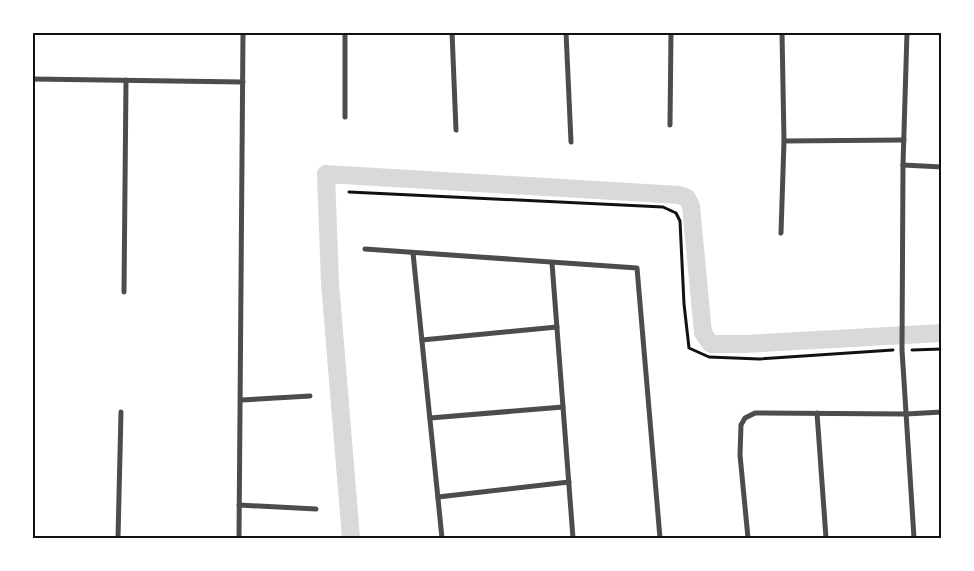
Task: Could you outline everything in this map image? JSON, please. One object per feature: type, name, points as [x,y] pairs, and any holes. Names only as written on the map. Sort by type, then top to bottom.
[{"type":"street","points":[[239,538],[243,32]]},
{"type":"street","points":[[345,32],[345,116]]},
{"type":"street","points":[[452,32],[456,130]]},
{"type":"street","points":[[566,32],[572,142]]},
{"type":"street","points":[[670,125],[671,32]]},
{"type":"street","points":[[781,234],[784,141],[782,32]]},
{"type":"street","points":[[907,32],[903,165],[902,347],[914,538]]},
{"type":"street","points":[[32,79],[243,82]]},
{"type":"street","points":[[124,292],[126,80]]},
{"type":"street","points":[[784,141],[904,140]]},
{"type":"street","points":[[903,165],[942,167]]},
{"type":"street","points":[[364,249],[638,268],[660,538]]},
{"type":"street","points":[[413,253],[442,538]]},
{"type":"street","points":[[552,263],[573,538]]},
{"type":"street","points":[[422,340],[556,327]]},
{"type":"street","points":[[241,400],[310,396]]},
{"type":"street","points":[[430,418],[563,407]]},
{"type":"street","points":[[118,538],[121,412]]},
{"type":"street","points":[[748,538],[740,455],[741,425],[745,418],[755,413],[906,414],[942,412]]},
{"type":"street","points":[[816,413],[826,538]]},
{"type":"street","points":[[438,497],[569,482]]},
{"type":"street","points":[[239,506],[316,509]]},
{"type":"path","points":[[902,347],[942,349]]},
{"type":"waterway","points":[[351,538],[330,283],[326,174],[679,195],[687,198],[691,206],[703,333],[711,344],[744,344],[942,333]]}]
